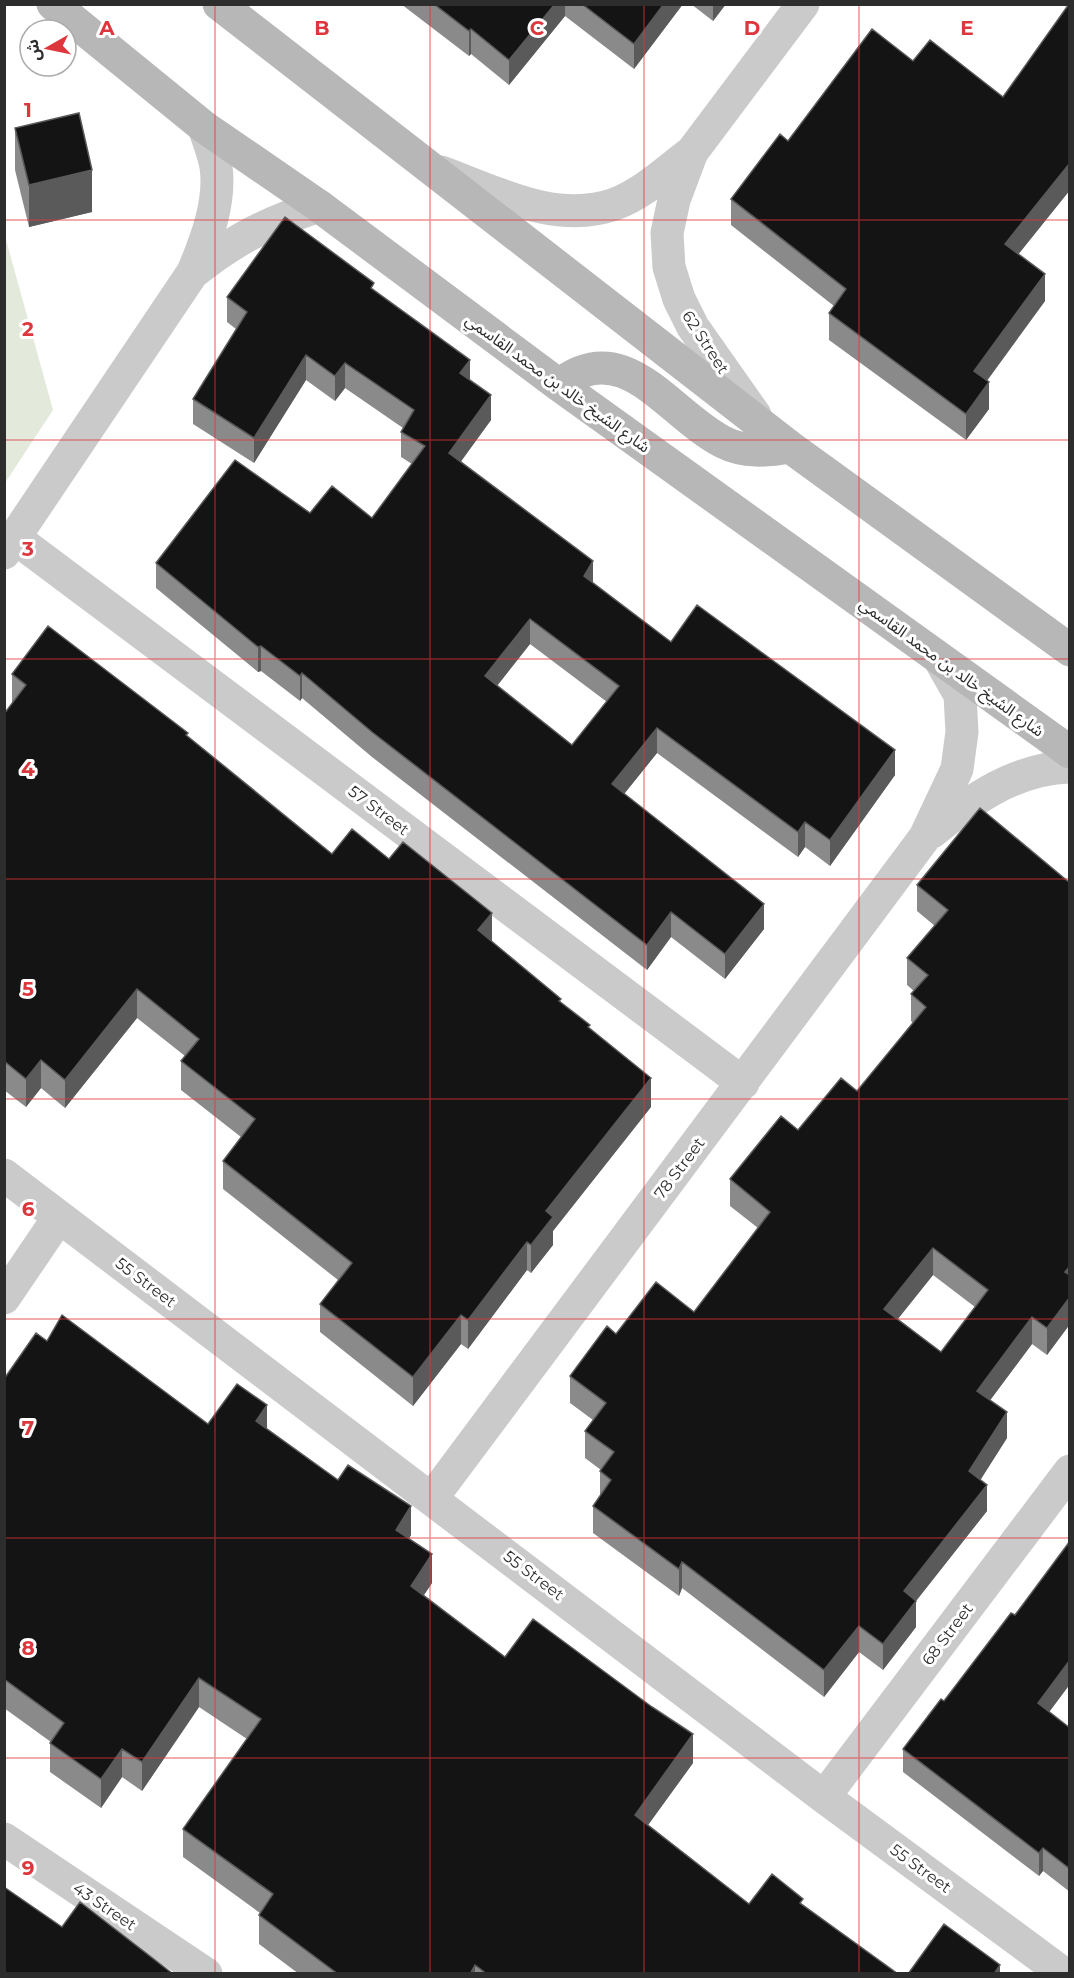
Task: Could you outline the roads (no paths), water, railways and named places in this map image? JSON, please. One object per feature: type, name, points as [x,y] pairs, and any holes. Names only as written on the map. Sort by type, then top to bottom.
[{"type":"main road","name":"شارع الشيخ خالد بن محمد القاسمي","points":[[52,4],[204,127],[319,206],[560,385],[1070,752]]},
{"type":"main road","points":[[219,4],[790,447],[1070,650]]},
{"type":"main road","points":[[560,385],[575,373],[593,367],[613,367],[631,374],[724,442],[756,451],[790,447]]},
{"type":"street","name":"62 Street","points":[[431,169],[556,211],[586,211],[616,203],[643,189],[692,152],[803,4]]},
{"type":"street","points":[[10,545],[193,272],[207,239],[214,204],[216,168],[204,127]]},
{"type":"street","name":"62 Street","points":[[692,152],[674,200],[667,233],[669,267],[679,299],[693,327],[760,422]]},
{"type":"street","points":[[193,272],[231,243],[273,221],[319,206]]},
{"type":"street","name":"57 Street","points":[[10,545],[743,1083]]},
{"type":"street","name":"78 Street","points":[[432,1498],[926,837],[957,770],[962,732],[960,695],[939,658]]},
{"type":"street","name":"78 Street","points":[[926,837],[990,789],[1028,775],[1070,767]]},
{"type":"street","name":"55 Street","points":[[4,1175],[824,1797],[1064,1974]]},
{"type":"street","points":[[4,1298],[59,1217]]},
{"type":"street","name":"68 Street","points":[[824,1797],[1070,1471]]},
{"type":"street","name":"43 Street","points":[[4,1839],[206,1974]]}]
